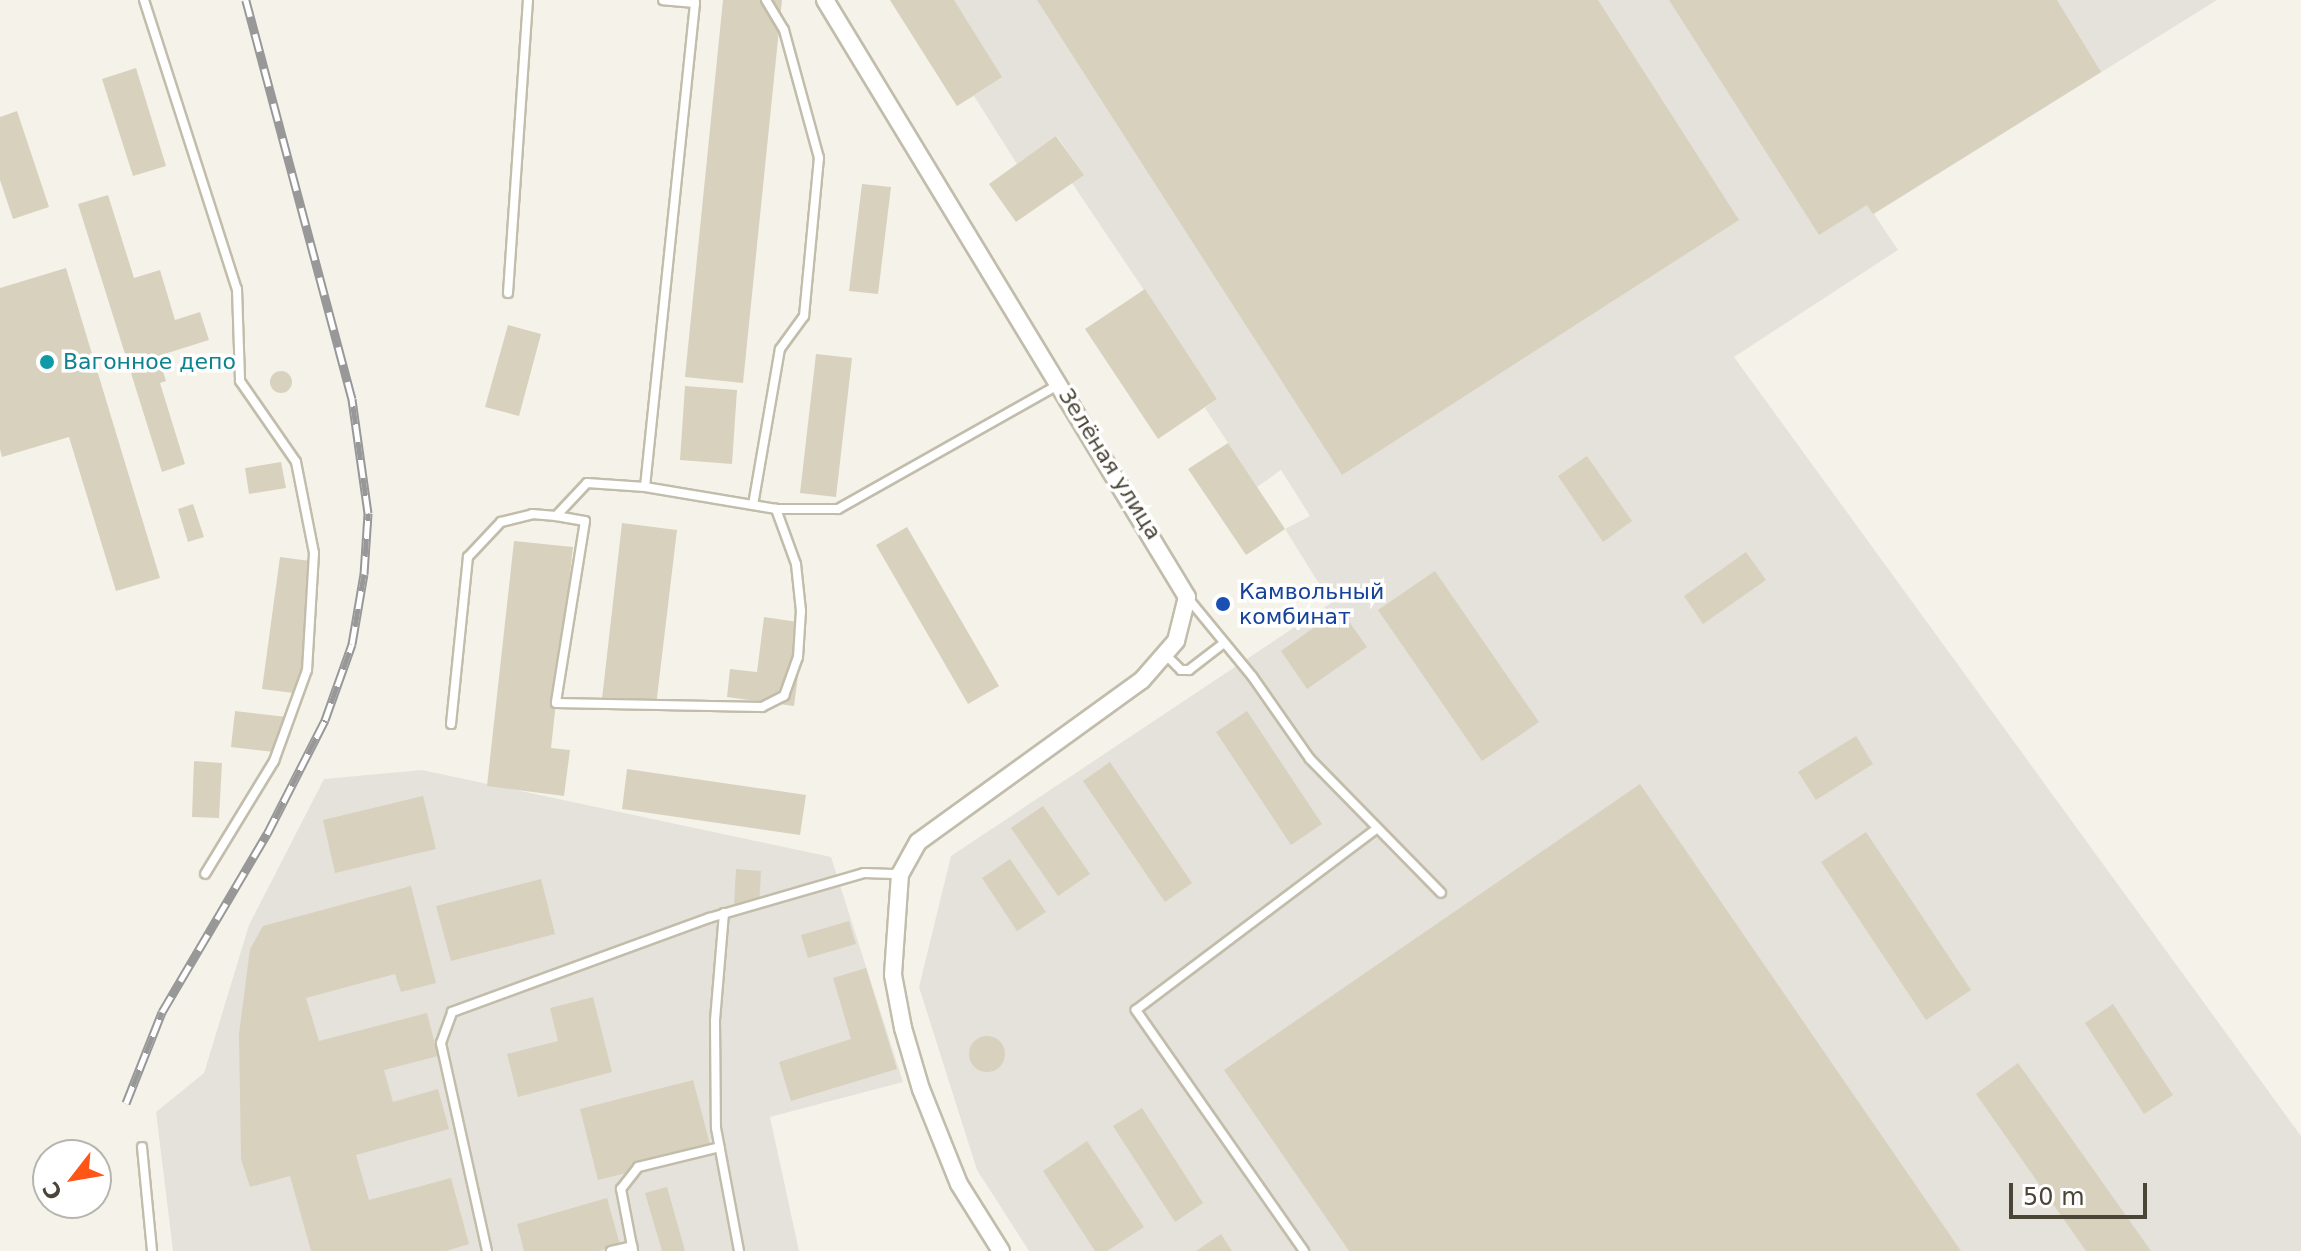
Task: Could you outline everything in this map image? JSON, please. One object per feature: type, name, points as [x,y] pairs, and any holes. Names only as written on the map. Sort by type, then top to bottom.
[{"type":"street","name":"Зелёная улица","points":[[825,0],[1187,597]]},
{"type":"street","points":[[1001,1251],[959,1184],[921,1089],[903,1028],[893,975],[900,874],[918,842],[1142,680],[1166,655],[1185,620],[1187,597]]},
{"type":"lane","points":[[144,0],[237,289],[240,381],[296,462],[314,553],[307,670],[274,761],[205,874]]},
{"type":"lane","points":[[508,293],[528,0]]},
{"type":"lane","points":[[645,487],[695,3],[663,0]]},
{"type":"lane","points":[[753,505],[780,349],[804,316],[819,158],[784,30],[766,0]]},
{"type":"lane","points":[[556,516],[587,483],[645,487],[776,509],[838,509],[1060,383]]},
{"type":"lane","points":[[451,724],[468,557],[501,522],[532,514],[585,521],[556,703],[762,707],[784,696],[798,657],[796,564],[776,509]]},
{"type":"lane","name":"Зелёная улица","points":[[1187,597],[1310,759],[1375,830],[1441,893]]},
{"type":"lane","points":[[1166,655],[1181,670],[1189,670],[1224,643]]},
{"type":"lane","points":[[1304,1251],[1136,1010],[1375,830]]},
{"type":"lane","points":[[487,1251],[441,1043],[452,1012],[724,913],[864,873],[900,874]]},
{"type":"lane","points":[[724,913],[715,1021],[720,1147],[739,1251]]},
{"type":"lane","points":[[142,1147],[152,1251]]},
{"type":"lane","points":[[611,1251],[633,1248],[621,1189],[638,1167],[720,1147]]},
{"type":"shaded area","points":[[890,0],[2217,0],[1874,214],[1898,250],[1734,357],[2301,1136],[2301,1251],[1029,1251],[977,1170],[919,987],[951,856],[1331,603],[1285,529],[1310,516],[1281,470],[1257,487],[1205,408],[1217,399],[1072,183],[1083,174],[1057,136],[1017,164],[974,96],[957,106]]},
{"type":"shaded area","points":[[422,770],[831,857],[903,1082],[770,1117],[799,1251],[173,1251],[156,1112],[204,1073],[249,925],[324,779]]},
{"type":"building","points":[[723,0],[782,0],[743,383],[685,377]]},
{"type":"building","points":[[890,0],[954,0],[1002,77],[957,106]]},
{"type":"building","points":[[1037,0],[1598,0],[1739,220],[1342,475]]},
{"type":"building","points":[[1669,0],[2057,0],[2101,72],[1873,214],[1867,205],[1819,235]]},
{"type":"building","points":[[136,68],[166,166],[133,176],[102,79]]},
{"type":"building","points":[[17,111],[49,207],[13,219],[0,180],[0,117]]},
{"type":"building","points":[[1056,136],[1084,175],[1016,222],[989,184]]},
{"type":"building","points":[[862,184],[891,187],[878,294],[849,291]]},
{"type":"building","points":[[108,195],[134,278],[160,270],[175,320],[200,312],[209,340],[158,356],[166,381],[160,383],[185,464],[162,472],[78,204]]},
{"type":"building","name":"Вагонное депо","points":[[66,268],[160,578],[116,591],[69,437],[2,457],[0,449],[0,288]]},
{"type":"building","points":[[1145,289],[1217,399],[1158,439],[1085,329]]},
{"type":"building","points":[[508,325],[541,334],[519,416],[485,407]]},
{"type":"building","points":[[816,354],[852,358],[836,497],[800,493]]},
{"type":"building","points":[[281,371],[289,374],[292,382],[289,390],[281,393],[273,390],[270,382],[273,374]]},
{"type":"building","points":[[685,386],[737,390],[732,464],[680,460]]},
{"type":"building","points":[[1228,443],[1285,529],[1246,555],[1188,469]]},
{"type":"building","points":[[1587,456],[1632,521],[1603,542],[1558,476]]},
{"type":"building","points":[[281,462],[286,488],[249,494],[245,468]]},
{"type":"building","points":[[193,504],[204,537],[188,542],[178,509]]},
{"type":"building","points":[[622,523],[677,530],[656,706],[602,699]]},
{"type":"building","points":[[907,527],[999,686],[968,704],[876,545]]},
{"type":"building","points":[[514,541],[573,547],[551,748],[570,750],[564,796],[487,786]]},
{"type":"building","points":[[1746,552],[1766,580],[1703,624],[1684,596]]},
{"type":"building","points":[[280,557],[318,562],[301,694],[262,689]]},
{"type":"building","points":[[1435,571],[1539,722],[1482,761],[1378,610]]},
{"type":"building","points":[[1340,609],[1367,647],[1307,689],[1281,651]]},
{"type":"building","points":[[764,617],[805,623],[794,706],[727,697],[730,669],[757,672]]},
{"type":"building","points":[[235,711],[287,717],[283,753],[231,747]]},
{"type":"building","points":[[1247,711],[1322,824],[1291,845],[1216,732]]},
{"type":"building","points":[[1856,736],[1873,764],[1816,800],[1798,772]]},
{"type":"building","points":[[194,761],[222,763],[219,818],[192,817]]},
{"type":"building","points":[[1110,762],[1192,883],[1165,902],[1083,781]]},
{"type":"building","points":[[627,769],[806,795],[800,835],[622,809]]},
{"type":"building","points":[[1640,784],[1961,1251],[1349,1251],[1224,1070]]},
{"type":"building","points":[[423,796],[436,849],[335,873],[323,820]]},
{"type":"building","points":[[1043,806],[1090,874],[1058,896],[1011,828]]},
{"type":"building","points":[[1866,832],[1971,990],[1926,1020],[1821,862]]},
{"type":"building","points":[[1010,859],[1046,912],[1017,931],[982,878]]},
{"type":"building","points":[[736,869],[761,871],[759,907],[734,905]]},
{"type":"building","points":[[541,879],[555,934],[451,961],[436,906]]},
{"type":"building","points":[[411,886],[436,983],[401,992],[395,974],[306,998],[319,1041],[427,1013],[438,1056],[384,1070],[393,1102],[438,1089],[449,1129],[356,1155],[369,1200],[451,1178],[469,1244],[446,1251],[311,1251],[290,1176],[250,1187],[241,1159],[239,1034],[250,949],[263,926]]},
{"type":"building","points":[[849,921],[856,944],[808,958],[801,935]]},
{"type":"building","points":[[866,968],[897,1069],[791,1101],[779,1062],[851,1039],[833,978]]},
{"type":"building","points":[[593,997],[612,1072],[518,1097],[507,1054],[558,1041],[550,1008]]},
{"type":"building","points":[[2113,1004],[2173,1095],[2144,1114],[2085,1023]]},
{"type":"building","points":[[987,1036],[999,1042],[1005,1054],[999,1066],[987,1072],[975,1066],[969,1054],[975,1042]]},
{"type":"building","points":[[2018,1063],[2151,1251],[2086,1251],[1976,1094]]},
{"type":"building","points":[[693,1080],[712,1152],[598,1180],[580,1109]]},
{"type":"building","points":[[1142,1108],[1203,1203],[1175,1222],[1113,1126]]},
{"type":"building","points":[[1087,1141],[1144,1227],[1107,1251],[1095,1251],[1043,1171]]},
{"type":"building","points":[[667,1187],[685,1251],[662,1251],[645,1193]]},
{"type":"building","points":[[607,1198],[620,1245],[599,1251],[524,1251],[517,1224]]},
{"type":"building","points":[[1221,1234],[1232,1251],[1196,1251]]},
{"type":"railway","points":[[126,1103],[162,1012],[267,834],[325,720],[352,644],[364,574],[368,513],[352,399],[246,0]]},
{"type":"place","name":"Вагонное депо","points":[[47,362]]},
{"type":"place","name":"Камвольный комбинат","points":[[1223,604]]}]
